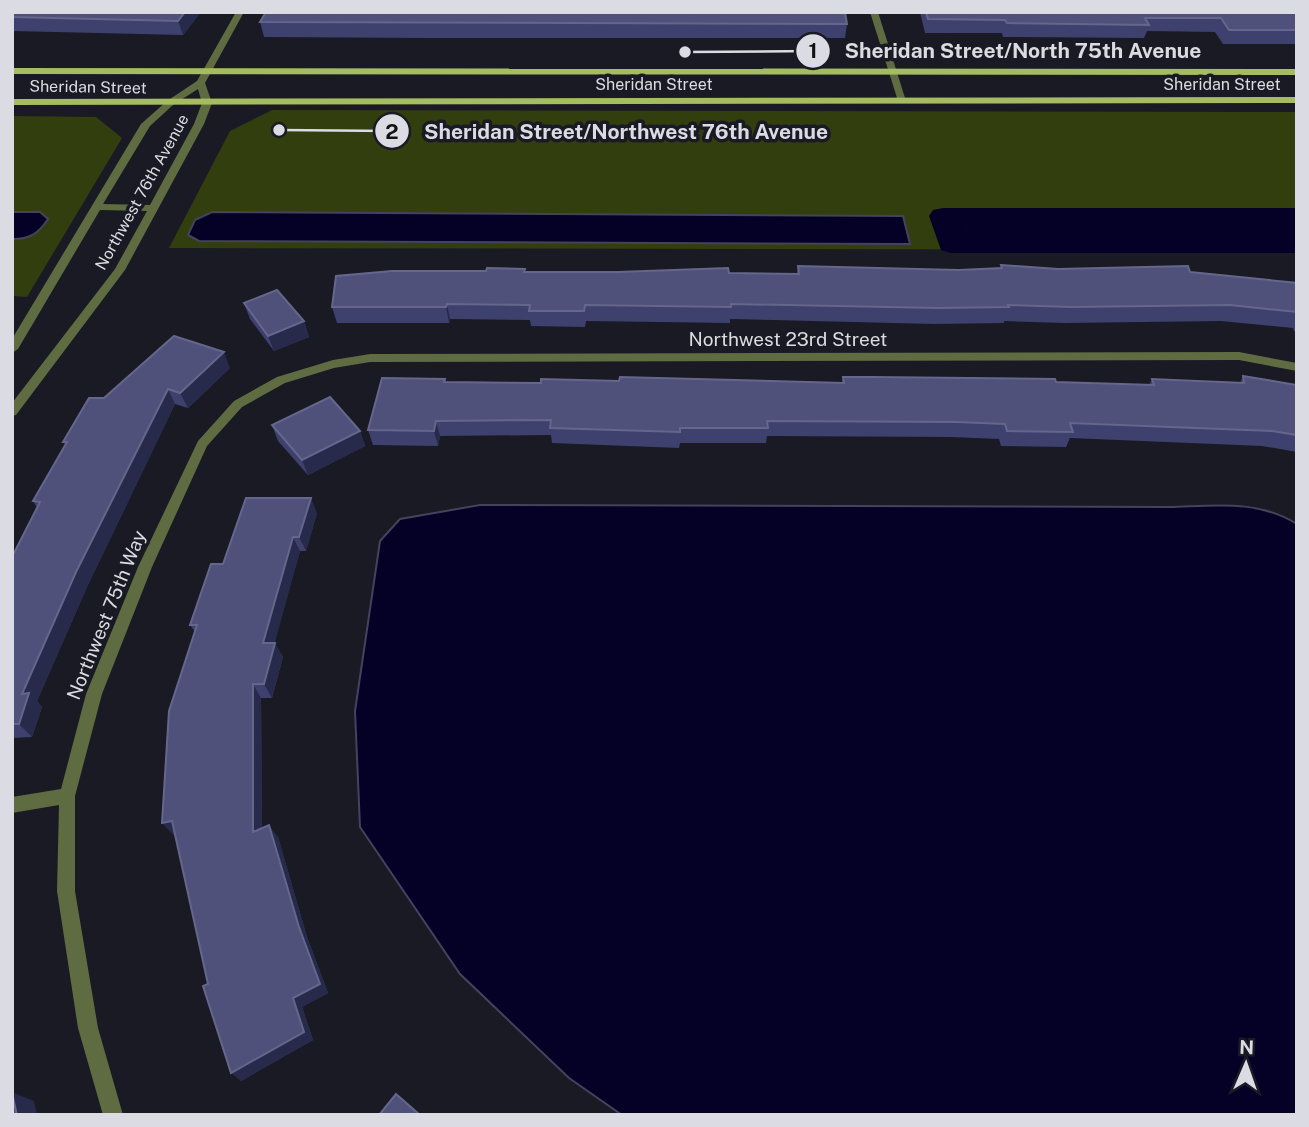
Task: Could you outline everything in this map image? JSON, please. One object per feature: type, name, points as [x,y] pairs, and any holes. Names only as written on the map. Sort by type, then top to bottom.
[{"type":"main road","name":"Sheridan Street","points":[[12,71],[1297,72]]},
{"type":"main road","name":"Sheridan Street","points":[[12,102],[901,98],[1297,100]]},
{"type":"street","name":"Northwest 76th Avenue","points":[[12,349],[146,124],[170,103],[201,83],[240,12]]},
{"type":"street","points":[[874,12],[901,98]]},
{"type":"street","name":"Northwest 76th Avenue","points":[[12,412],[120,270],[199,124],[207,103],[201,83]]},
{"type":"street","points":[[96,207],[153,208]]},
{"type":"street","name":"Northwest 23rd Street","points":[[281,380],[333,364],[370,358],[1239,356],[1297,367]]},
{"type":"street","name":"Northwest 75th Way","points":[[113,1115],[88,1028],[66,891],[67,796],[94,694],[145,567],[202,444],[238,404],[281,380]]},
{"type":"street","points":[[12,805],[67,796]]},
{"type":"green space","points":[[272,110],[1297,112],[1297,250],[169,248],[230,131]]},
{"type":"green space","points":[[12,116],[96,117],[122,138],[27,297],[12,296]]},
{"type":"shaded area","points":[[12,212],[40,212],[48,219],[33,235],[12,239]]},
{"type":"shaded area","points":[[212,212],[903,216],[910,244],[199,241],[188,235],[195,220]]},
{"type":"shaded area","points":[[943,216],[1297,216],[1297,244],[951,244]]},
{"type":"shaded area","points":[[480,505],[1219,505],[1251,507],[1282,516],[1297,524],[1297,1115],[622,1115],[569,1078],[460,974],[360,827],[355,711],[380,541],[400,519]]},
{"type":"building","points":[[12,12],[185,12],[178,21],[12,17]]},
{"type":"building","points":[[266,12],[845,12],[847,24],[260,22]]},
{"type":"building","points":[[926,12],[1297,12],[1297,30],[1229,30],[1221,18],[1145,18],[1149,25],[1007,23],[1005,20],[928,19]]},
{"type":"building","points":[[1001,265],[1058,269],[1188,266],[1190,272],[1297,283],[1297,312],[1230,305],[1008,305],[1009,307],[938,308],[731,304],[731,307],[585,305],[584,311],[529,311],[530,305],[332,307],[336,276],[392,271],[486,271],[487,268],[525,269],[524,272],[618,272],[728,268],[729,273],[799,274],[798,266],[959,270],[1002,268]]},
{"type":"building","points":[[277,290],[304,321],[268,336],[244,303]]},
{"type":"building","points":[[174,336],[224,352],[180,393],[168,389],[76,572],[22,694],[29,693],[19,724],[12,724],[12,557],[40,502],[33,501],[89,398],[104,398]]},
{"type":"building","points":[[1243,376],[1297,385],[1297,435],[1272,431],[1070,423],[1073,432],[1007,431],[1005,424],[956,422],[767,421],[768,428],[680,428],[680,432],[550,428],[551,420],[436,421],[434,431],[368,430],[382,378],[541,383],[541,379],[619,381],[620,377],[844,383],[843,377],[872,377],[1055,379],[1056,382],[1154,385],[1152,379],[1244,383]]},
{"type":"building","points":[[330,397],[360,431],[302,460],[272,425]]},
{"type":"building","points":[[246,498],[311,498],[299,537],[293,537],[263,643],[275,643],[264,684],[253,684],[253,832],[269,825],[299,927],[320,984],[293,998],[304,1032],[231,1073],[203,986],[208,984],[172,821],[162,823],[169,711],[197,625],[190,625],[211,564],[223,564]]},
{"type":"building","points":[[12,1093],[17,1115],[12,1115]]},
{"type":"building","points":[[396,1094],[420,1115],[379,1115]]},
{"type":"waterway","points":[[1297,216],[943,216],[951,244],[1297,244]]},
{"type":"place","name":"Sheridan Street/North 75th Avenue","points":[[685,52]]},
{"type":"place","name":"Sheridan Street/Northwest 76th Avenue","points":[[279,130]]}]
